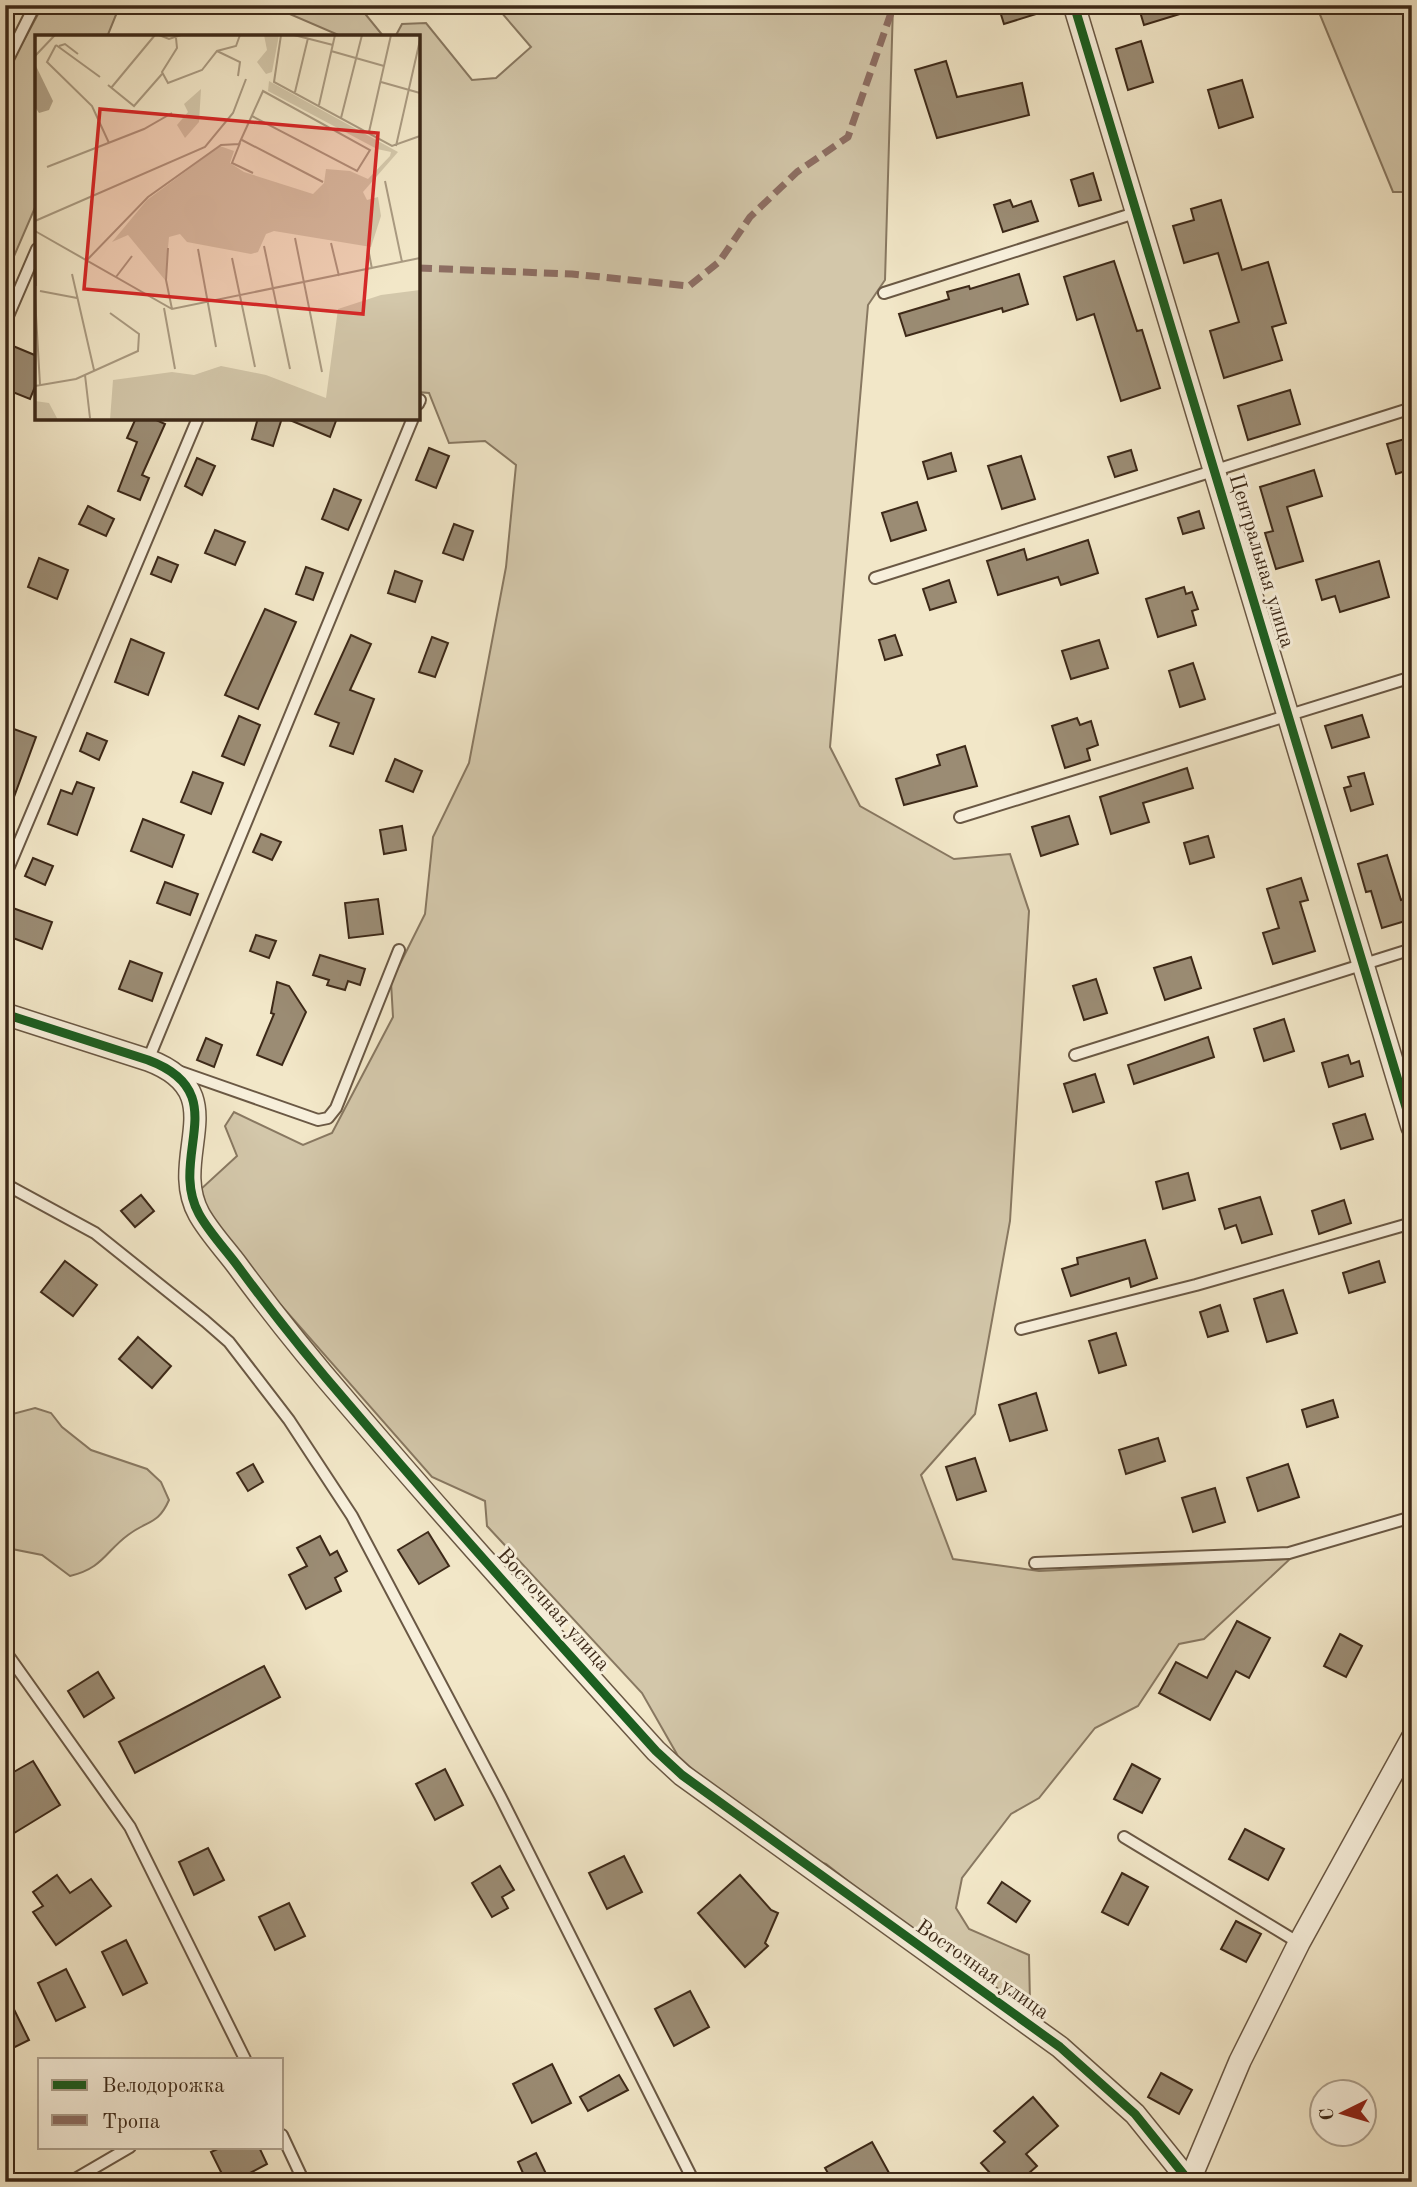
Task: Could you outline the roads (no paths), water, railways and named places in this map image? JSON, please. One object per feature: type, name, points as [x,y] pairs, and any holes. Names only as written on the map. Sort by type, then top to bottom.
[{"type":"street","name":"Центральная улица","points":[[1074,5],[1412,1127]]},
{"type":"street","name":"Восточная улица","points":[[5,1014],[157,1063],[188,1086],[195,1109],[196,1132],[189,1170],[190,1188],[199,1215],[286,1332],[461,1535],[656,1751],[682,1775],[1060,2047],[1135,2114],[1189,2182]]},
{"type":"street","points":[[1189,2182],[1240,2061],[1299,1943],[1412,1738]]},
{"type":"lane","points":[[5,65],[35,5]]},
{"type":"lane","points":[[884,293],[1138,212]]},
{"type":"lane","points":[[5,323],[35,254]]},
{"type":"lane","points":[[875,578],[1412,408]]},
{"type":"lane","points":[[5,876],[197,420]]},
{"type":"lane","points":[[399,950],[336,1108],[328,1118],[318,1120],[157,1063],[411,420]]},
{"type":"lane","points":[[960,817],[1412,677]]},
{"type":"lane","points":[[1075,1055],[1412,949]]},
{"type":"lane","points":[[5,1184],[95,1233],[205,1321],[229,1342],[289,1420],[352,1516],[500,1796],[694,2182]]},
{"type":"lane","points":[[1021,1329],[1196,1285],[1412,1223]]},
{"type":"lane","points":[[1035,1563],[1289,1553],[1412,1517]]},
{"type":"lane","points":[[5,1651],[130,1828],[244,2058]]},
{"type":"lane","points":[[1124,1837],[1299,1943]]},
{"type":"lane","points":[[284,2140],[304,2182]]},
{"type":"lane","points":[[70,2182],[128,2148]]}]
